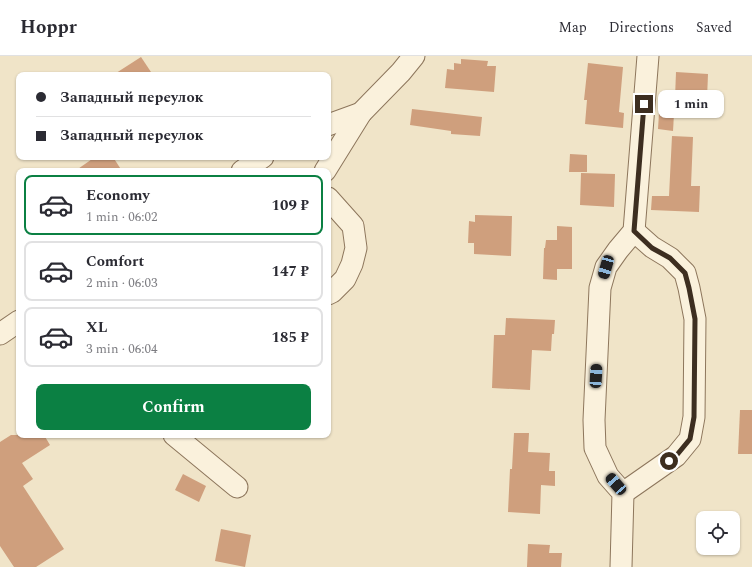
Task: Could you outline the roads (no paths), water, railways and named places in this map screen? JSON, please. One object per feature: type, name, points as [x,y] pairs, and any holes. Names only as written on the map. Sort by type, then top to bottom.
[{"type":"street","points":[[327,168],[361,113],[401,72],[414,56]]},
{"type":"street","points":[[621,567],[623,493],[608,476],[595,448],[594,420],[600,288],[606,267],[634,231],[648,56]]},
{"type":"street","points":[[331,124],[361,113]]},
{"type":"street","points":[[246,168],[258,160]]},
{"type":"street","points":[[331,201],[353,226],[356,248],[352,264],[345,279],[331,292]]},
{"type":"street","points":[[623,493],[676,456],[690,439],[694,417],[695,319],[685,273],[670,258],[652,248],[634,231]]},
{"type":"street","points":[[0,334],[16,323]]},
{"type":"street","points":[[178,438],[237,487]]}]
